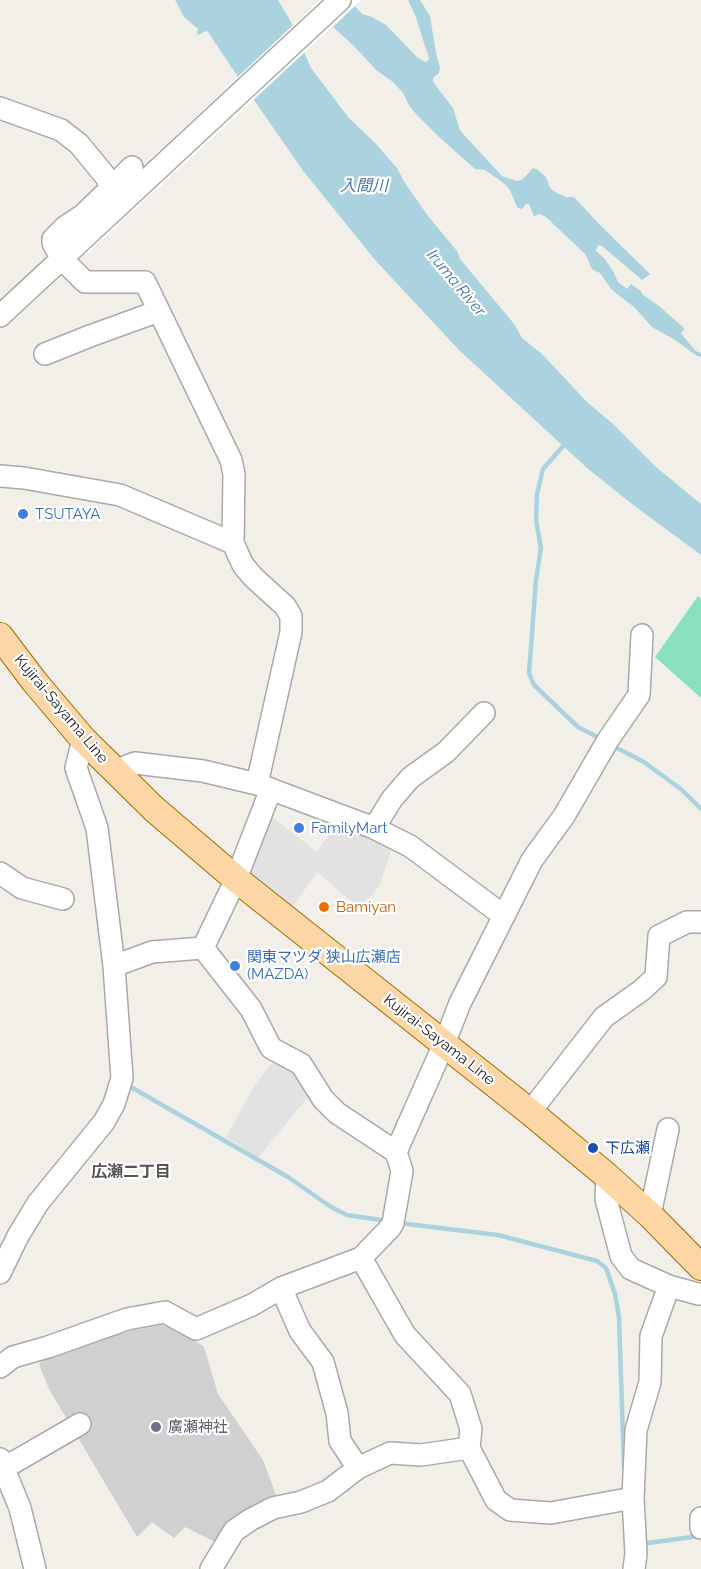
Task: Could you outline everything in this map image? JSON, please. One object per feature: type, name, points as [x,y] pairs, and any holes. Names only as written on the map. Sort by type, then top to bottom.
[{"type":"main road","name":"Kujirai-Sayama Line","points":[[0,636],[83,739],[154,809],[236,879],[530,1112],[607,1176],[650,1215],[701,1267]]},
{"type":"street","points":[[0,316],[340,0]]},
{"type":"street","points":[[0,108],[61,130],[79,144],[112,187]]},
{"type":"street","points":[[132,167],[82,215],[52,239],[53,243],[63,259],[85,282],[145,282],[231,460],[234,474],[233,543],[243,565],[285,606],[291,616],[291,632],[264,786],[236,879],[203,948]]},
{"type":"street","points":[[45,354],[159,311]]},
{"type":"street","points":[[0,476],[120,495],[233,543]]},
{"type":"street","points":[[396,1152],[460,1004],[532,860],[564,816],[606,743],[639,695],[642,635]]},
{"type":"street","points":[[374,828],[392,799],[410,778],[446,752],[484,713]]},
{"type":"street","points":[[0,1273],[18,1236],[38,1203],[104,1122],[114,1104],[122,1078],[114,966],[97,828],[76,768],[83,739]]},
{"type":"street","points":[[114,771],[135,763],[203,771],[264,786],[374,828],[410,846],[504,916]]},
{"type":"street","points":[[0,873],[22,888],[63,899]]},
{"type":"street","points":[[530,1112],[604,1017],[656,977],[659,936],[687,922],[701,922]]},
{"type":"street","points":[[114,966],[152,952],[203,948]]},
{"type":"street","points":[[0,1367],[13,1357],[126,1319],[165,1312],[196,1329],[252,1305],[281,1288],[361,1258],[390,1228],[402,1171],[396,1152],[337,1113],[323,1100],[301,1064],[271,1048],[251,1009],[203,948]]},
{"type":"street","points":[[650,1215],[668,1129]]},
{"type":"street","points":[[607,1176],[606,1199],[621,1256],[631,1269],[669,1286],[701,1294]]},
{"type":"street","points":[[361,1258],[405,1335],[460,1394],[471,1429],[469,1448],[496,1500],[510,1510],[550,1513],[626,1499]]},
{"type":"street","points":[[635,1553],[626,1499],[636,1430],[650,1382],[651,1336],[669,1286]]},
{"type":"street","points":[[281,1288],[300,1331],[323,1362],[337,1413],[339,1442],[358,1468]]},
{"type":"street","points":[[35,1569],[20,1508],[2,1464],[80,1424]]},
{"type":"street","points":[[211,1569],[234,1531],[250,1520],[273,1508],[301,1502],[328,1491],[358,1468],[390,1453],[421,1455],[469,1448]]},
{"type":"street","points":[[701,1518],[701,1528]]},
{"type":"shaded area","points":[[270,815],[317,852],[340,819],[393,844],[380,884],[362,910],[317,872],[292,908],[248,873]]},
{"type":"shaded area","points":[[275,1060],[293,1067],[311,1093],[258,1158],[226,1137],[256,1083]]},
{"type":"shaded area","name":"廣瀬神社","points":[[161,1325],[180,1330],[204,1347],[218,1394],[263,1460],[279,1503],[221,1545],[185,1527],[174,1538],[152,1522],[137,1537],[49,1389],[39,1364],[46,1357],[90,1342]]},
{"type":"green space","points":[[698,596],[701,599],[701,698],[655,657]]},
{"type":"water","name":"入間川","points":[[175,0],[278,0],[290,20],[311,68],[348,117],[397,168],[428,216],[457,251],[460,259],[515,325],[522,338],[542,354],[587,402],[613,424],[656,467],[701,504],[701,555],[587,468],[459,350],[376,261],[304,172],[208,32],[198,35],[198,29],[184,17]]},
{"type":"water","points":[[408,0],[420,0],[430,16],[440,68],[433,82],[453,108],[460,130],[502,176],[517,181],[522,180],[533,168],[546,177],[550,188],[555,192],[566,197],[574,197],[650,274],[642,280],[598,245],[596,251],[605,259],[618,282],[627,289],[631,284],[684,328],[682,335],[696,351],[701,353],[701,357],[652,327],[634,307],[612,290],[600,273],[593,270],[586,255],[546,217],[540,214],[534,216],[529,204],[520,209],[517,207],[506,185],[485,170],[475,169],[439,137],[410,107],[403,93],[393,82],[376,70],[333,27],[355,6],[362,14],[386,25],[417,57],[425,62],[428,61],[416,17]]},
{"type":"pier","points":[[320,0],[361,0],[85,256],[67,237]]},
{"type":"waterway","points":[[565,444],[543,469],[537,494],[536,520],[541,548],[536,580],[529,673],[534,685],[578,727],[601,739]]},
{"type":"waterway","points":[[611,745],[644,762],[682,790],[701,809]]},
{"type":"waterway","points":[[129,1086],[288,1177],[331,1207],[347,1215],[388,1221]]},
{"type":"waterway","points":[[399,1223],[498,1235],[597,1261],[606,1268],[615,1294],[619,1317],[624,1467]]},
{"type":"waterway","points":[[640,1544],[700,1536]]},
{"type":"place","name":"TSUTAYA","points":[[23,514]]},
{"type":"place","name":"FamilyMart","points":[[299,828]]},
{"type":"place","name":"Bamiyan","points":[[324,907]]},
{"type":"place","name":"関東マツダ 狭山広瀬店 (MAZDA)","points":[[235,966]]},
{"type":"place","name":"下広瀬","points":[[593,1148]]},
{"type":"place","name":"廣瀬神社","points":[[156,1427]]},
{"type":"district","name":"広瀬二丁目","points":[[131,1172]]},
{"type":"water label","name":"Iruma River","points":[[456,283]]}]
